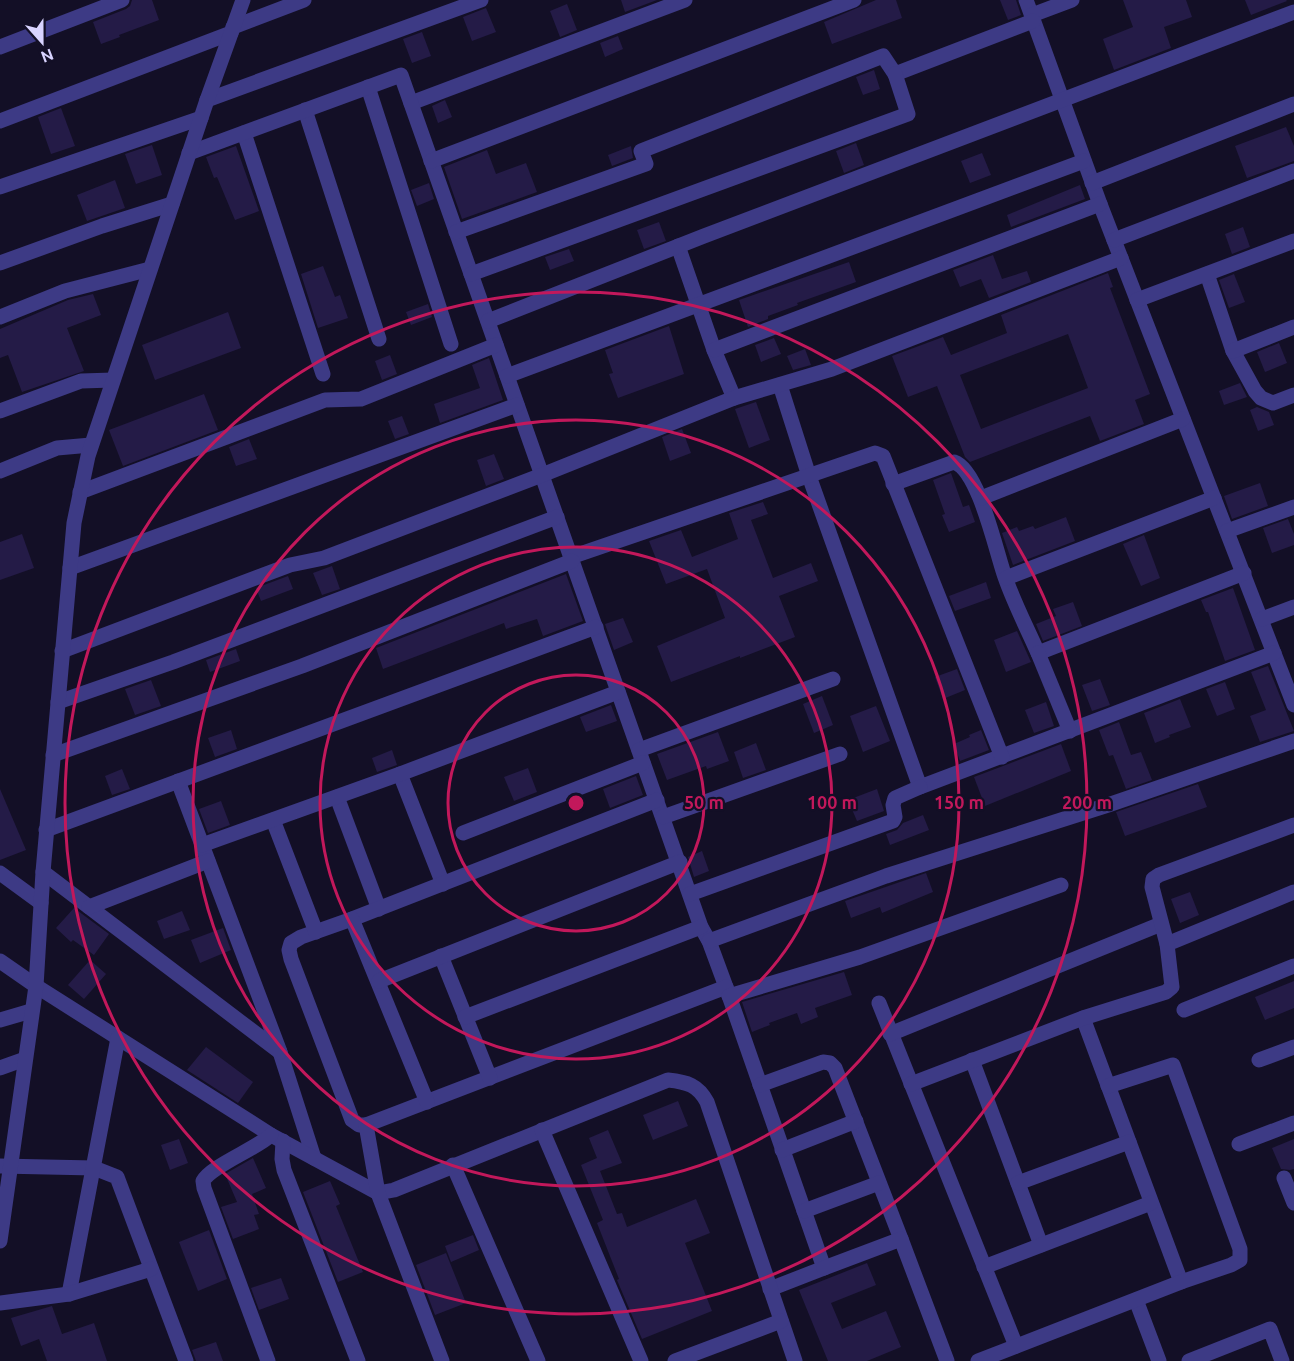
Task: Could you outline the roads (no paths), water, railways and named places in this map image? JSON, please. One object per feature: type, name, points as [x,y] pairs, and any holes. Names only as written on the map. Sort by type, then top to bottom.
[{"type":"street","points":[[0,47],[122,0]]},
{"type":"street","points":[[0,1241],[5,1165],[36,986],[46,830],[74,523],[80,492],[113,380],[243,0]]},
{"type":"street","points":[[0,121],[304,0]]},
{"type":"street","points":[[207,100],[481,0]]},
{"type":"street","points":[[411,103],[685,0]]},
{"type":"street","points":[[431,161],[854,0]]},
{"type":"street","points":[[1026,0],[1092,183],[1293,701]]},
{"type":"street","points":[[895,74],[1072,0]]},
{"type":"street","points":[[488,321],[678,246],[1294,12]]},
{"type":"street","points":[[456,232],[646,164],[641,151],[883,56],[895,74],[908,114],[471,274]]},
{"type":"street","points":[[189,153],[401,75],[701,927],[709,941],[824,1268]]},
{"type":"street","points":[[368,87],[451,344]]},
{"type":"street","points":[[1092,183],[1294,104]]},
{"type":"street","points":[[305,110],[379,339]]},
{"type":"street","points":[[0,187],[201,118]]},
{"type":"street","points":[[244,133],[323,375]]},
{"type":"street","points":[[507,376],[1084,161]]},
{"type":"street","points":[[1114,240],[1294,171]]},
{"type":"street","points":[[0,263],[102,226],[172,204]]},
{"type":"street","points":[[714,350],[1100,204]]},
{"type":"street","points":[[1137,300],[1294,241]]},
{"type":"street","points":[[678,246],[714,350],[734,398]]},
{"type":"street","points":[[62,651],[291,565],[324,558],[542,475],[734,398],[832,369],[1121,258]]},
{"type":"street","points":[[0,317],[65,291],[150,269]]},
{"type":"street","points":[[1207,274],[1233,351],[1255,391],[1261,398],[1273,403],[1294,394]]},
{"type":"street","points":[[1233,351],[1294,327]]},
{"type":"street","points":[[80,492],[325,400],[361,399],[496,345]]},
{"type":"street","points":[[0,411],[81,381],[113,380]]},
{"type":"street","points":[[780,385],[809,476],[921,788]]},
{"type":"street","points":[[70,568],[517,405]]},
{"type":"street","points":[[981,498],[1184,419]]},
{"type":"street","points":[[0,471],[57,448],[92,445]]},
{"type":"street","points":[[53,755],[302,666],[572,559],[875,453],[883,456],[1002,757]]},
{"type":"street","points":[[893,484],[954,462],[965,469],[981,498],[1006,578],[1070,731]]},
{"type":"street","points":[[1006,578],[1214,498]]},
{"type":"street","points":[[1227,531],[1294,507]]},
{"type":"street","points":[[58,702],[184,658],[557,517]]},
{"type":"street","points":[[1038,653],[1244,573]]},
{"type":"street","points":[[1262,619],[1294,607]]},
{"type":"street","points":[[46,830],[596,627]]},
{"type":"street","points":[[690,894],[893,821],[895,798],[1274,653]]},
{"type":"street","points":[[463,833],[833,679]]},
{"type":"street","points":[[202,845],[618,692]]},
{"type":"street","points":[[709,941],[886,876],[1108,805],[1294,741]]},
{"type":"street","points":[[663,817],[840,754]]},
{"type":"street","points":[[400,774],[443,884]]},
{"type":"street","points":[[178,781],[280,1052],[314,1158]]},
{"type":"street","points":[[337,797],[379,909]]},
{"type":"street","points":[[657,800],[291,943],[289,950],[291,959],[352,1120],[359,1125],[366,1125],[727,992],[860,957],[1061,885]]},
{"type":"street","points":[[273,819],[316,932]]},
{"type":"street","points":[[911,1084],[1083,1018],[1166,992],[1172,987],[1167,944],[1152,886],[1153,879],[1294,825]]},
{"type":"street","points":[[89,907],[208,861]]},
{"type":"street","points":[[379,981],[680,862]]},
{"type":"street","points":[[43,872],[280,1052]]},
{"type":"street","points":[[0,873],[41,903]]},
{"type":"street","points":[[1167,944],[1294,891]]},
{"type":"street","points":[[352,919],[427,1102]]},
{"type":"street","points":[[890,1034],[1161,924]]},
{"type":"street","points":[[465,1017],[701,927]]},
{"type":"street","points":[[441,956],[490,1078]]},
{"type":"street","points":[[0,961],[277,1138],[378,1194],[394,1190],[668,1080],[694,1085],[701,1091],[707,1102],[795,1361]]},
{"type":"street","points":[[1184,1010],[1294,966]]},
{"type":"street","points":[[879,1002],[1016,1346]]},
{"type":"street","points":[[0,1020],[31,1011]]},
{"type":"street","points":[[1083,1018],[1180,1282]]},
{"type":"street","points":[[69,1294],[118,1038]]},
{"type":"street","points":[[1258,1060],[1294,1047]]},
{"type":"street","points":[[0,1068],[25,1059]]},
{"type":"street","points":[[972,1060],[1041,1245]]},
{"type":"street","points":[[760,1085],[823,1062],[830,1063],[835,1068],[947,1361]]},
{"type":"street","points":[[978,1361],[1240,1260],[1240,1249],[1173,1065],[1108,1086]]},
{"type":"street","points":[[782,1150],[855,1121]]},
{"type":"street","points":[[1239,1144],[1294,1123]]},
{"type":"street","points":[[366,1125],[378,1194],[442,1361]]},
{"type":"street","points":[[542,1130],[641,1361]]},
{"type":"street","points":[[268,1361],[204,1188],[204,1181],[212,1173],[263,1142],[277,1138]]},
{"type":"street","points":[[277,1138],[284,1170],[358,1361]]},
{"type":"street","points":[[1018,1184],[1129,1142]]},
{"type":"street","points":[[5,1165],[94,1168],[117,1177],[186,1361]]},
{"type":"street","points":[[453,1165],[538,1361]]},
{"type":"street","points":[[1284,1178],[1294,1203]]},
{"type":"street","points":[[804,1211],[879,1183]]},
{"type":"street","points":[[984,1267],[1151,1203]]},
{"type":"street","points":[[770,1289],[901,1239]]},
{"type":"street","points":[[0,1303],[69,1294],[151,1269]]},
{"type":"street","points":[[1136,1300],[1159,1361]]},
{"type":"street","points":[[675,1361],[781,1321]]},
{"type":"street","points":[[1189,1361],[1270,1329],[1282,1361]]}]
